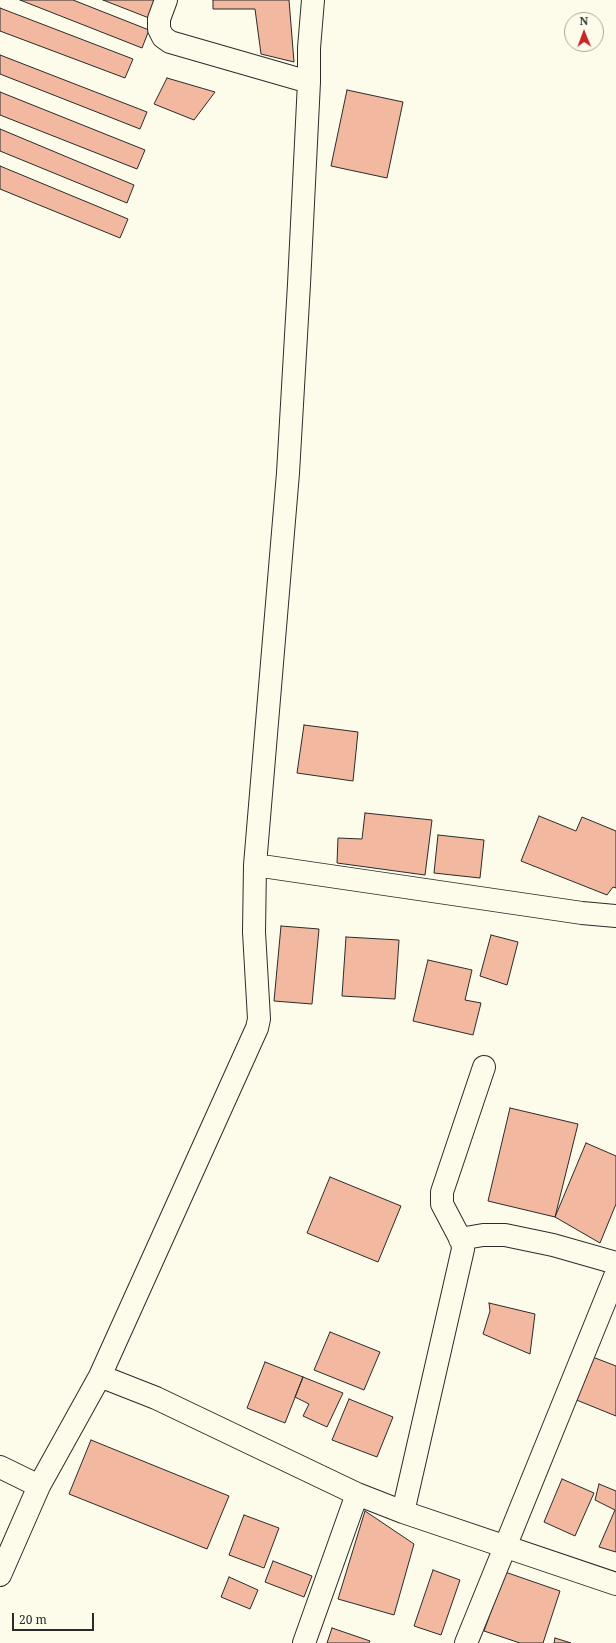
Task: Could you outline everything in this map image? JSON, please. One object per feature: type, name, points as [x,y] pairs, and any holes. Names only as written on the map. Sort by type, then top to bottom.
[{"type":"street","points":[[166,0],[159,19],[159,29],[163,37],[170,42],[309,82]]},
{"type":"street","points":[[0,1575],[39,1486],[100,1376],[257,1028],[259,1019],[254,932],[255,865],[288,473],[309,82],[309,48],[313,0]]},
{"type":"street","points":[[255,865],[582,913],[616,916]]},
{"type":"street","points":[[403,1512],[463,1249],[460,1239],[442,1204],[442,1192],[484,1067]]},
{"type":"street","points":[[460,1239],[483,1235],[505,1235],[553,1245],[616,1263]]},
{"type":"street","points":[[466,1643],[616,1274]]},
{"type":"street","points":[[100,1376],[156,1398],[356,1494],[403,1512],[616,1584]]},
{"type":"street","points":[[0,1466],[39,1486]]},
{"type":"street","points":[[304,1643],[356,1494]]},
{"type":"building","points":[[20,0],[73,0],[149,30],[142,48]]},
{"type":"building","points":[[103,0],[156,0],[149,18]]},
{"type":"building","points":[[213,0],[289,0],[294,62],[261,54],[255,9],[213,9]]},
{"type":"building","points":[[0,8],[133,59],[125,78],[0,31]]},
{"type":"building","points":[[0,55],[147,112],[140,129],[0,74]]},
{"type":"building","points":[[167,78],[215,92],[194,120],[154,104]]},
{"type":"building","points":[[347,90],[403,102],[387,178],[331,166]]},
{"type":"building","points":[[0,92],[145,150],[137,169],[0,115]]},
{"type":"building","points":[[0,129],[134,185],[127,203],[0,151]]},
{"type":"building","points":[[0,166],[128,219],[120,238],[0,189]]},
{"type":"building","points":[[304,725],[358,732],[353,781],[297,773]]},
{"type":"building","points":[[365,813],[432,820],[425,875],[337,863],[338,838],[362,839]]},
{"type":"building","points":[[539,816],[576,831],[582,817],[616,831],[616,888],[613,887],[607,895],[521,861]]},
{"type":"building","points":[[438,835],[484,840],[480,878],[434,873]]},
{"type":"building","points":[[281,926],[319,929],[312,1004],[274,1001]]},
{"type":"building","points":[[491,935],[518,942],[507,985],[480,976]]},
{"type":"building","points":[[346,937],[399,940],[395,999],[342,996]]},
{"type":"building","points":[[428,960],[472,970],[465,1000],[481,1003],[473,1035],[413,1021]]},
{"type":"building","points":[[510,1108],[578,1124],[555,1217],[488,1201]]},
{"type":"building","points":[[586,1143],[616,1156],[616,1204],[600,1243],[555,1217]]},
{"type":"building","points":[[330,1177],[401,1206],[378,1262],[307,1233]]},
{"type":"building","points":[[489,1303],[535,1314],[530,1354],[483,1334],[490,1311]]},
{"type":"building","points":[[330,1332],[380,1352],[364,1390],[314,1370]]},
{"type":"building","points":[[590,1356],[616,1366],[616,1416],[574,1399]]},
{"type":"building","points":[[265,1362],[303,1377],[285,1423],[247,1408]]},
{"type":"building","points":[[303,1377],[343,1393],[327,1427],[303,1416],[309,1404],[295,1397]]},
{"type":"building","points":[[349,1399],[393,1417],[377,1457],[332,1440]]},
{"type":"building","points":[[91,1440],[229,1496],[207,1549],[69,1494]]},
{"type":"building","points":[[562,1479],[594,1493],[575,1536],[544,1522]]},
{"type":"building","points":[[599,1484],[616,1491],[616,1552],[599,1547],[615,1510],[595,1500]]},
{"type":"building","points":[[365,1511],[414,1544],[394,1615],[338,1599]]},
{"type":"building","points":[[244,1515],[279,1528],[264,1568],[229,1555]]},
{"type":"building","points":[[273,1561],[312,1576],[304,1597],[265,1582]]},
{"type":"building","points":[[433,1570],[460,1580],[441,1635],[414,1626]]},
{"type":"building","points":[[505,1572],[560,1591],[543,1643],[520,1643],[484,1631]]},
{"type":"building","points":[[229,1577],[258,1590],[250,1609],[221,1597]]},
{"type":"building","points":[[332,1628],[370,1641],[369,1643],[327,1643]]},
{"type":"building","points":[[555,1638],[571,1643],[554,1643]]}]
